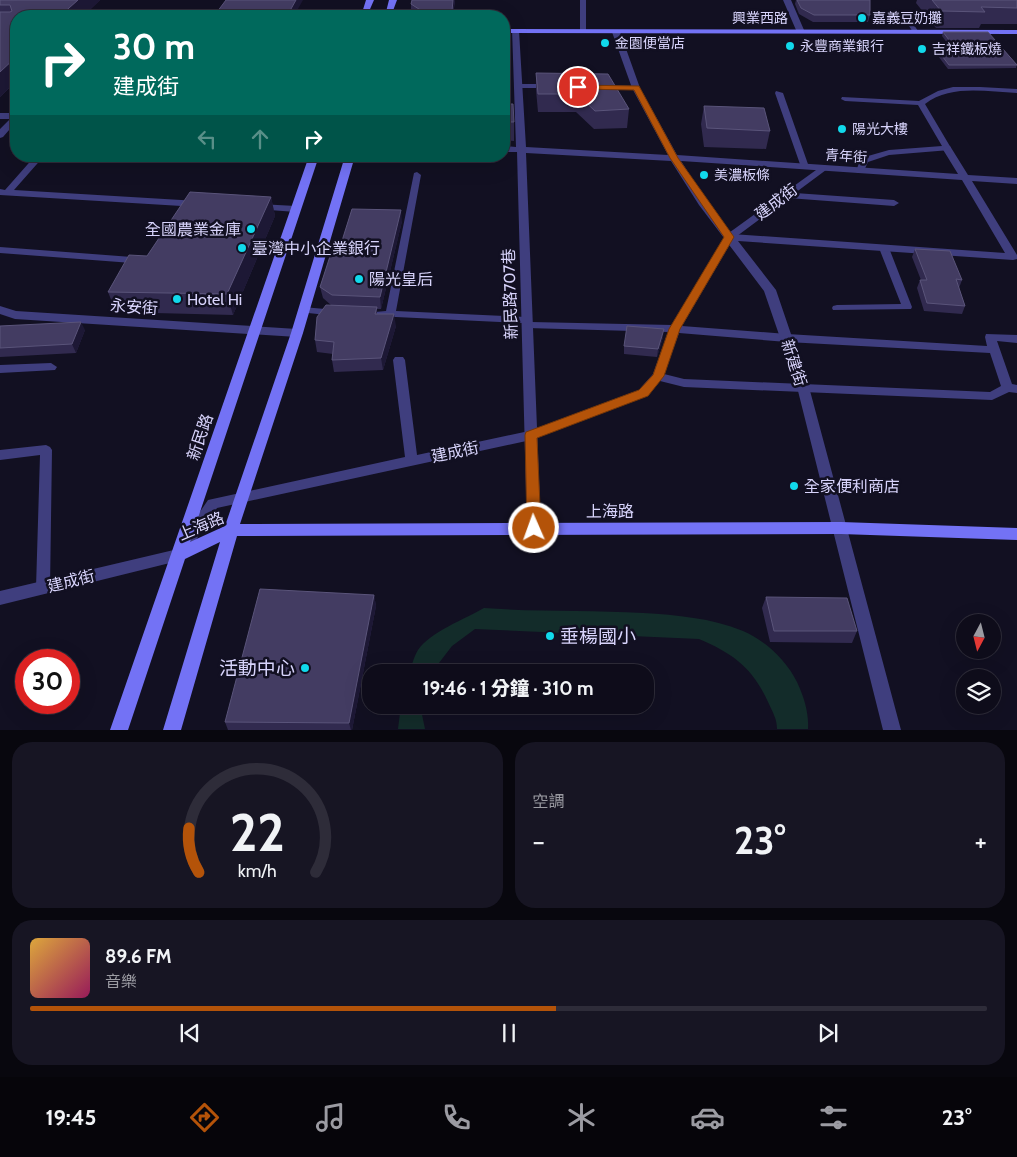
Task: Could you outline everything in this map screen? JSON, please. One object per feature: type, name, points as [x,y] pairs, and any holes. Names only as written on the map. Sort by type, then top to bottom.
[{"type":"street","points":[[787,0],[800,30]]},
{"type":"street","name":"興業西路","points":[[510,31],[800,30],[1017,32]]},
{"type":"street","name":"新建街","points":[[616,32],[636,88],[674,158],[703,203],[770,290],[802,387],[892,730]]},
{"type":"street","name":"新民路707巷","points":[[510,36],[519,86],[534,528]]},
{"type":"street","points":[[0,135],[10,123]]},
{"type":"street","points":[[947,148],[963,178],[1015,258]]},
{"type":"street","points":[[510,150],[674,158]]},
{"type":"street","name":"青年街","points":[[674,158],[1017,181]]},
{"type":"street","name":"新民路","points":[[118,730],[312,162]]},
{"type":"street","points":[[172,730],[231,530],[296,333],[348,162]]},
{"type":"street","points":[[729,237],[1015,258]]},
{"type":"street","name":"永安街","points":[[0,310],[15,315],[296,333]]},
{"type":"street","name":"上海路","points":[[178,555],[231,530],[840,528],[1017,534]]},
{"type":"street","name":"建成街","points":[[0,598],[178,555]]},
{"type":"lane","points":[[583,0],[583,31]]},
{"type":"lane","points":[[908,20],[915,31]]},
{"type":"lane","points":[[519,86],[558,87]]},
{"type":"lane","points":[[588,87],[636,88]]},
{"type":"lane","points":[[845,99],[921,102],[928,95],[946,89],[1017,91]]},
{"type":"lane","points":[[779,93],[805,167]]},
{"type":"lane","points":[[860,171],[864,160],[889,153],[947,148],[921,102]]},
{"type":"lane","points":[[4,192],[34,162]]},
{"type":"lane","name":"建成街","points":[[178,555],[213,504],[531,435],[644,393],[658,376],[675,329],[729,237],[823,168]]},
{"type":"lane","points":[[390,315],[418,175]]},
{"type":"lane","points":[[4,192],[206,204]]},
{"type":"lane","points":[[786,195],[894,203]]},
{"type":"lane","points":[[246,206],[296,209]]},
{"type":"lane","points":[[837,308],[907,307],[884,248]]},
{"type":"lane","points":[[0,250],[132,260]]},
{"type":"lane","points":[[303,310],[342,313]]},
{"type":"lane","points":[[371,314],[675,329],[787,338],[995,350]]},
{"type":"lane","points":[[658,376],[684,383],[992,396],[1012,388],[990,337],[1017,339]]},
{"type":"lane","points":[[398,360],[412,461]]},
{"type":"lane","points":[[0,369],[51,367]]},
{"type":"lane","points":[[0,455],[46,450],[43,588]]},
{"type":"green space","points":[[484,608],[668,615],[706,620],[731,627],[760,640],[787,666],[800,688],[806,705],[808,729],[777,729],[776,719],[763,691],[749,672],[722,650],[699,639],[475,629],[452,646],[438,664],[412,664],[417,652],[424,643],[448,626]]},
{"type":"green space","points":[[400,714],[422,714],[425,729],[398,729]]},
{"type":"building","points":[[0,0],[78,0],[67,10],[12,10],[10,5],[0,5]]},
{"type":"building","points":[[226,0],[296,0],[290,10],[218,10]]},
{"type":"building","points":[[412,0],[453,0],[452,10],[420,10],[411,4]]},
{"type":"building","points":[[797,0],[870,0],[870,15],[814,15],[801,8]]},
{"type":"building","points":[[932,0],[1017,0],[1017,8],[981,7],[985,12],[941,11]]},
{"type":"building","points":[[0,12],[10,12],[10,63],[0,72]]},
{"type":"building","points":[[943,32],[988,32],[1017,65],[949,65],[936,48],[955,48]]},
{"type":"building","points":[[536,73],[608,74],[629,109],[595,111],[577,94],[538,94]]},
{"type":"building","points":[[510,104],[513,104],[514,122],[510,122]]},
{"type":"building","points":[[704,106],[764,108],[770,131],[707,128]]},
{"type":"building","points":[[190,192],[271,197],[227,294],[108,292],[129,255],[147,256]]},
{"type":"building","points":[[352,209],[401,210],[380,297],[332,295],[320,287],[334,244],[341,244]]},
{"type":"building","points":[[915,249],[950,251],[962,280],[956,279],[965,306],[927,303],[920,280],[927,280]]},
{"type":"building","points":[[326,305],[377,307],[375,314],[394,314],[381,358],[332,360],[334,342],[315,340],[317,317]]},
{"type":"building","points":[[81,322],[72,344],[0,348],[0,326]]},
{"type":"building","points":[[627,326],[664,329],[658,349],[624,346]]},
{"type":"building","name":"活動中心","points":[[260,589],[374,595],[349,723],[225,722]]},
{"type":"building","points":[[766,597],[847,598],[857,631],[774,631]]},
{"type":"place","name":"嘉義豆奶攤","points":[[862,18]]},
{"type":"place","name":"金園便當店","points":[[605,43]]},
{"type":"place","name":"永豐商業銀行","points":[[790,46]]},
{"type":"place","name":"吉祥鐵板燒","points":[[922,49]]},
{"type":"place","name":"陽光大樓","points":[[842,129]]},
{"type":"place","name":"美濃板條","points":[[704,175]]},
{"type":"place","name":"全國農業金庫","points":[[251,229]]},
{"type":"place","name":"臺灣中小企業銀行","points":[[242,248]]},
{"type":"place","name":"陽光皇后","points":[[359,279]]},
{"type":"place","name":"Hotel Hi","points":[[177,299]]},
{"type":"place","name":"全家便利商店","points":[[794,486]]},
{"type":"place","name":"垂楊國小","points":[[550,636]]},
{"type":"place","name":"活動中心","points":[[305,668]]},
{"type":"route","points":[[534,528],[531,435],[644,393],[658,376],[675,329],[729,237],[703,203],[674,158],[636,88],[578,87]]}]
